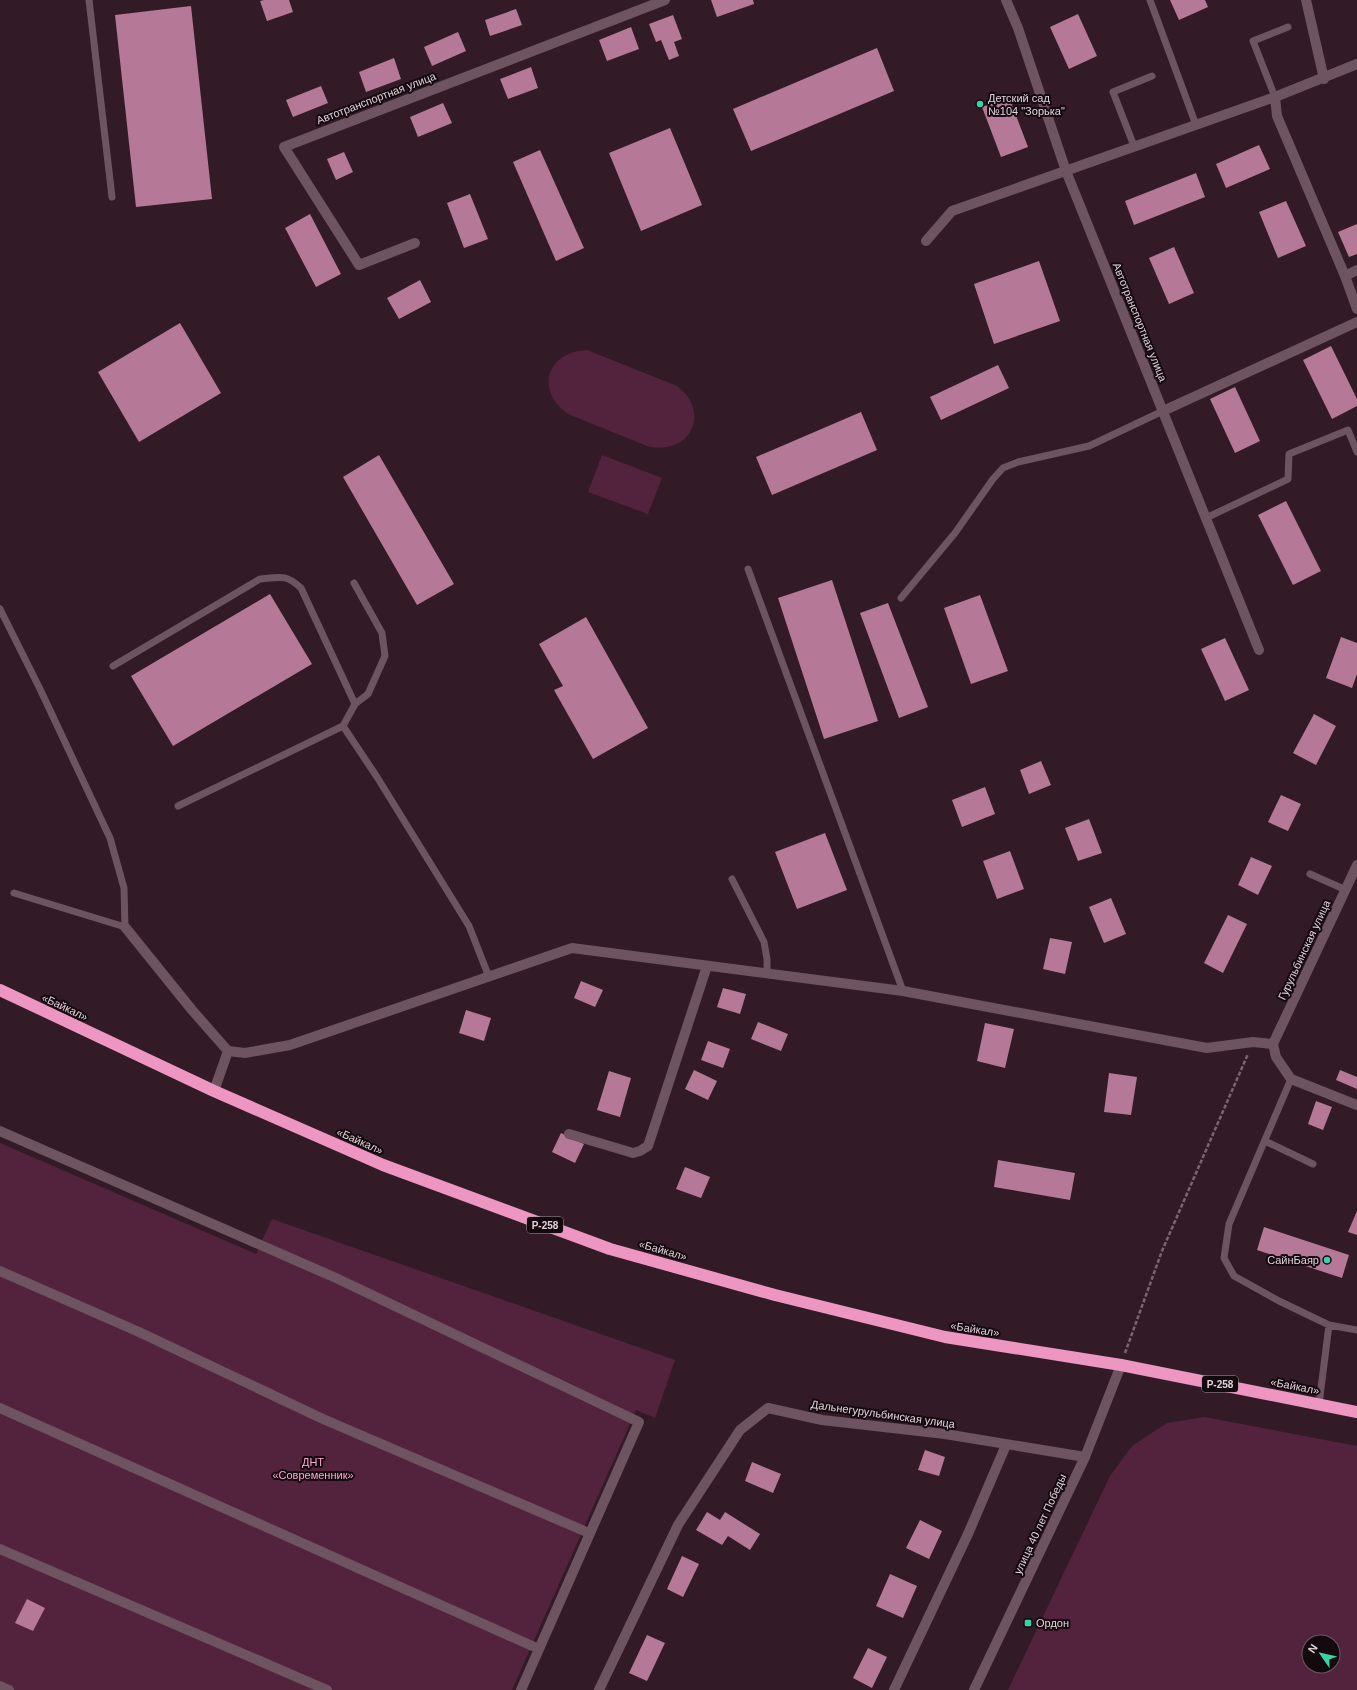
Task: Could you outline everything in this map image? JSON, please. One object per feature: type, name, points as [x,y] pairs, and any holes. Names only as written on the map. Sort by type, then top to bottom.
[{"type":"highway","name":"«Байкал»","points":[[0,990],[214,1091],[383,1165],[610,1249],[775,1296],[945,1337],[1121,1364],[1357,1412]]},
{"type":"street","name":"Автотранспортная улица","points":[[415,243],[359,266],[284,147],[665,0]]},
{"type":"street","name":"Автотранспортная улица","points":[[1006,0],[1018,28],[1066,171],[1259,650]]},
{"type":"street","points":[[1306,0],[1324,79]]},
{"type":"street","points":[[926,241],[952,211],[1275,97],[1324,79],[1357,64]]},
{"type":"street","points":[[1275,97],[1277,116],[1345,276],[1357,309]]},
{"type":"street","points":[[1345,276],[1357,270]]},
{"type":"street","points":[[1163,411],[1357,322]]},
{"type":"street","name":"Гурульбинская улица","points":[[1273,1044],[1357,865]]},
{"type":"street","points":[[125,927],[192,1010],[228,1051],[245,1053],[290,1045],[572,948],[903,991],[1207,1048],[1253,1042],[1273,1044],[1276,1056],[1291,1079],[1357,1105]]},
{"type":"street","points":[[569,1134],[633,1153],[648,1146],[706,966]]},
{"type":"street","points":[[214,1091],[228,1051]]},
{"type":"street","points":[[0,1131],[336,1278],[639,1422],[521,1690]]},
{"type":"street","points":[[0,1271],[139,1332],[323,1419],[589,1533]]},
{"type":"street","name":"улица 40 лет Победы","points":[[974,1690],[1085,1457],[1121,1364]]},
{"type":"street","points":[[0,1408],[539,1649]]},
{"type":"street","name":"Дальнегурульбинская улица","points":[[599,1690],[678,1525],[740,1430],[768,1408],[822,1420],[945,1434],[1085,1457]]},
{"type":"street","points":[[894,1690],[968,1534],[1006,1445]]},
{"type":"street","points":[[0,1549],[327,1690]]},
{"type":"street","points":[[0,1686],[9,1690]]},
{"type":"lane","points":[[89,0],[112,197]]},
{"type":"lane","points":[[1150,0],[1196,124]]},
{"type":"lane","points":[[1275,97],[1253,42],[1288,27]]},
{"type":"lane","points":[[1134,146],[1113,92],[1152,76]]},
{"type":"lane","points":[[901,598],[956,533],[993,479],[1003,468],[1018,462],[1089,446],[1163,411]]},
{"type":"lane","points":[[1206,518],[1288,479],[1289,454],[1348,430],[1357,452]]},
{"type":"lane","points":[[748,569],[903,991]]},
{"type":"lane","points":[[113,666],[260,579],[279,577],[291,579],[301,588],[355,704]]},
{"type":"lane","points":[[178,806],[343,726],[355,704],[368,694],[385,656],[382,633],[354,583]]},
{"type":"lane","points":[[0,609],[40,689],[110,838],[124,888],[125,927],[14,893]]},
{"type":"lane","points":[[343,726],[377,777],[469,926],[489,976]]},
{"type":"lane","points":[[1310,874],[1346,890]]},
{"type":"lane","points":[[732,879],[764,942],[767,959],[767,974]]},
{"type":"lane","points":[[1291,1079],[1230,1224],[1224,1258],[1234,1276],[1279,1301],[1329,1325],[1357,1330]]},
{"type":"lane","points":[[1265,1141],[1313,1164]]},
{"type":"lane","points":[[1319,1404],[1329,1325]]},
{"type":"path","points":[[1121,1364],[1162,1251],[1253,1042]]},
{"type":"green space","points":[[587,350],[677,386],[688,396],[693,408],[694,419],[691,430],[685,439],[675,445],[662,448],[647,446],[568,414],[558,405],[551,395],[549,384],[550,374],[554,365],[562,358],[573,352]]},
{"type":"green space","points":[[602,455],[662,478],[648,514],[588,492]]},
{"type":"green space","name":"ДНТ «Современник»","points":[[0,1143],[256,1254],[272,1219],[675,1360],[655,1418],[636,1410],[512,1690],[0,1690]]},
{"type":"green space","points":[[1205,1417],[1357,1446],[1357,1690],[1008,1690],[1110,1476],[1132,1446],[1167,1423]]},
{"type":"building","points":[[289,0],[293,12],[267,21],[260,1]]},
{"type":"building","points":[[711,0],[753,0],[754,4],[717,17]]},
{"type":"building","points":[[1170,0],[1205,0],[1208,7],[1179,20]]},
{"type":"building","points":[[191,6],[212,199],[136,207],[115,15]]},
{"type":"building","points":[[516,9],[522,25],[490,36],[485,20]]},
{"type":"building","points":[[1078,14],[1097,56],[1069,69],[1050,27]]},
{"type":"building","points":[[673,15],[682,39],[674,42],[679,56],[669,60],[661,40],[656,42],[649,24]]},
{"type":"building","points":[[631,27],[639,49],[607,61],[599,40]]},
{"type":"building","points":[[458,32],[466,51],[432,66],[424,47]]},
{"type":"building","points":[[877,48],[894,91],[751,151],[733,109]]},
{"type":"building","points":[[394,58],[401,79],[366,92],[359,72]]},
{"type":"building","points":[[531,67],[538,88],[508,99],[500,79]]},
{"type":"building","points":[[321,86],[328,103],[293,117],[286,100]]},
{"type":"building","points":[[1009,97],[1028,147],[1001,157],[982,107]]},
{"type":"building","points":[[443,103],[452,123],[418,137],[410,117]]},
{"type":"building","points":[[670,128],[702,205],[641,231],[609,153]]},
{"type":"building","points":[[1259,145],[1270,169],[1226,188],[1216,164]]},
{"type":"building","points":[[540,150],[584,248],[556,261],[513,162]]},
{"type":"building","points":[[344,152],[353,172],[336,180],[327,159]]},
{"type":"building","points":[[1196,173],[1205,197],[1134,225],[1125,201]]},
{"type":"building","points":[[470,194],[488,239],[464,248],[447,203]]},
{"type":"building","points":[[1286,201],[1306,246],[1278,258],[1259,212]]},
{"type":"building","points":[[310,214],[341,274],[316,287],[285,228]]},
{"type":"building","points":[[1357,224],[1357,254],[1349,257],[1338,232]]},
{"type":"building","points":[[1174,247],[1194,293],[1169,304],[1149,258]]},
{"type":"building","points":[[1039,261],[1060,321],[994,344],[974,284]]},
{"type":"building","points":[[420,280],[431,302],[399,319],[387,298]]},
{"type":"building","points":[[180,323],[221,393],[139,442],[98,372]]},
{"type":"building","points":[[1331,346],[1357,399],[1357,406],[1332,419],[1303,360]]},
{"type":"building","points":[[998,365],[1009,388],[941,420],[930,397]]},
{"type":"building","points":[[1235,387],[1260,441],[1235,453],[1210,399]]},
{"type":"building","points":[[861,412],[877,450],[772,495],[756,457]]},
{"type":"building","points":[[379,455],[454,584],[417,605],[343,477]]},
{"type":"building","points":[[1286,501],[1321,571],[1293,585],[1258,515]]},
{"type":"building","points":[[832,580],[878,721],[824,739],[778,598]]},
{"type":"building","points":[[270,594],[312,664],[173,746],[131,676]]},
{"type":"building","points":[[980,595],[1008,671],[971,684],[944,608]]},
{"type":"building","points":[[888,603],[928,707],[899,718],[860,613]]},
{"type":"building","points":[[586,617],[648,728],[593,759],[554,690],[563,686],[539,644]]},
{"type":"building","points":[[1341,637],[1357,643],[1357,674],[1352,688],[1326,678]]},
{"type":"building","points":[[1225,638],[1249,690],[1225,701],[1201,649]]},
{"type":"building","points":[[1314,714],[1336,726],[1316,765],[1293,753]]},
{"type":"building","points":[[1041,761],[1051,785],[1029,794],[1020,770]]},
{"type":"building","points":[[985,787],[995,814],[962,827],[952,800]]},
{"type":"building","points":[[1281,795],[1301,804],[1288,831],[1268,822]]},
{"type":"building","points":[[1089,819],[1102,853],[1078,861],[1065,828]]},
{"type":"building","points":[[825,833],[847,890],[797,909],[775,852]]},
{"type":"building","points":[[1010,851],[1024,889],[997,899],[983,861]]},
{"type":"building","points":[[1251,857],[1272,866],[1258,895],[1238,885]]},
{"type":"building","points":[[1111,898],[1126,934],[1104,943],[1089,907]]},
{"type":"building","points":[[1228,915],[1247,924],[1223,973],[1204,963]]},
{"type":"building","points":[[1050,938],[1072,942],[1065,974],[1043,969]]},
{"type":"building","points":[[581,981],[603,990],[595,1007],[574,998]]},
{"type":"building","points":[[723,988],[746,994],[740,1014],[717,1007]]},
{"type":"building","points":[[466,1010],[491,1018],[484,1041],[459,1033]]},
{"type":"building","points":[[758,1022],[788,1034],[781,1051],[751,1039]]},
{"type":"building","points":[[985,1023],[1014,1029],[1005,1068],[977,1061]]},
{"type":"building","points":[[708,1041],[730,1049],[723,1068],[701,1060]]},
{"type":"building","points":[[694,1070],[717,1081],[708,1100],[685,1089]]},
{"type":"building","points":[[1340,1070],[1357,1077],[1357,1089],[1336,1080]]},
{"type":"building","points":[[609,1071],[631,1078],[620,1117],[597,1110]]},
{"type":"building","points":[[1109,1073],[1137,1077],[1131,1115],[1104,1112]]},
{"type":"building","points":[[1316,1101],[1332,1107],[1323,1130],[1308,1124]]},
{"type":"building","points":[[561,1133],[584,1144],[575,1163],[552,1152]]},
{"type":"building","points":[[998,1160],[1075,1173],[1070,1200],[994,1187]]},
{"type":"building","points":[[685,1167],[710,1177],[701,1198],[676,1189]]},
{"type":"building","points":[[1357,1211],[1357,1235],[1348,1232]]},
{"type":"building","points":[[1264,1227],[1349,1255],[1342,1278],[1257,1250]]},
{"type":"building","points":[[925,1450],[945,1457],[939,1476],[918,1470]]},
{"type":"building","points":[[752,1462],[781,1474],[773,1493],[745,1481]]},
{"type":"building","points":[[707,1512],[720,1520],[725,1512],[760,1534],[750,1550],[728,1536],[722,1545],[696,1530]]},
{"type":"building","points":[[920,1520],[942,1531],[929,1559],[906,1548]]},
{"type":"building","points":[[682,1556],[699,1564],[683,1597],[667,1589]]},
{"type":"building","points":[[890,1574],[917,1586],[903,1618],[876,1606]]},
{"type":"building","points":[[27,1599],[45,1608],[33,1631],[15,1623]]},
{"type":"building","points":[[647,1635],[665,1643],[647,1681],[629,1673]]},
{"type":"building","points":[[868,1648],[887,1657],[872,1688],[853,1678]]},
{"type":"place","name":"Детский сад №104 \"Зорька\"","points":[[980,104]]},
{"type":"place","name":"СайнБаяр","points":[[1327,1260]]},
{"type":"place","name":"Ордон","points":[[1028,1623]]}]
